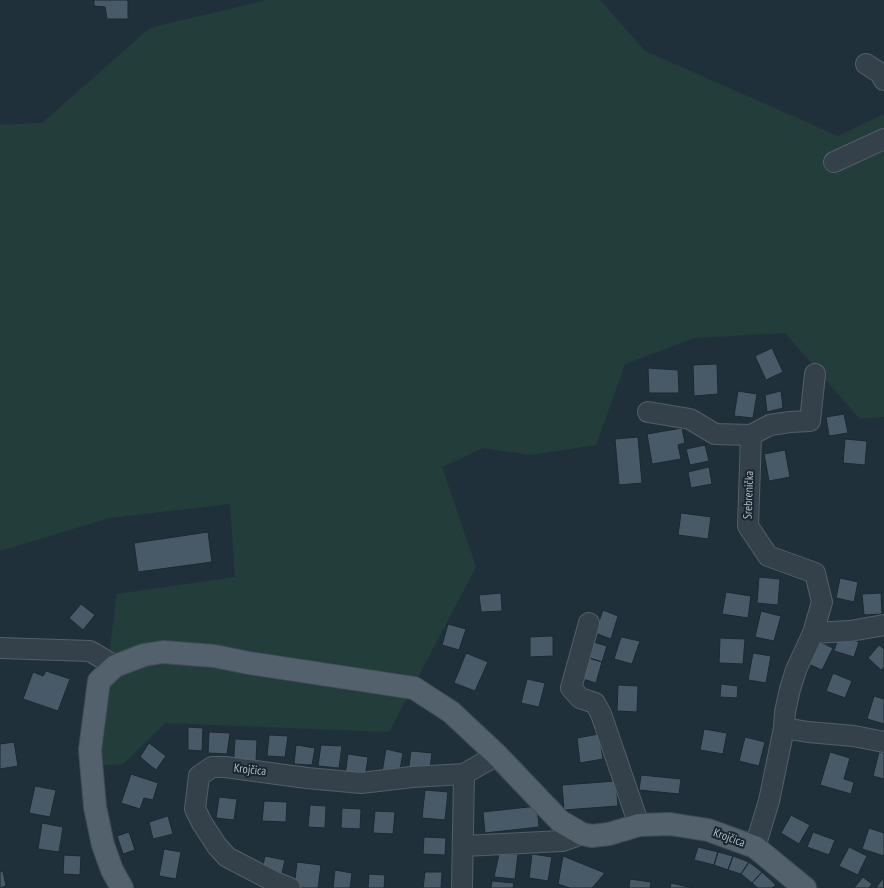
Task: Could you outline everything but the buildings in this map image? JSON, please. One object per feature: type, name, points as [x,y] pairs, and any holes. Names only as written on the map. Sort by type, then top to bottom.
[{"type":"main road","name":"Krojčica","points":[[122,888],[112,870],[103,845],[95,807],[90,750],[100,681],[115,666],[144,654],[163,652],[214,656],[249,663],[414,688],[451,712],[497,755],[560,821],[582,834],[592,836],[609,834],[639,825],[670,824],[708,830],[755,847],[806,888]]},
{"type":"street","points":[[866,64],[880,73],[884,80]]},
{"type":"street","points":[[834,162],[884,139]]},
{"type":"street","points":[[648,412],[690,419],[715,434],[751,436],[770,425],[810,421],[815,374]]},
{"type":"street","name":"Srebrenička","points":[[751,436],[748,526],[768,556],[815,573],[822,602],[813,633],[796,670],[785,712],[784,728],[769,801],[755,847]]},
{"type":"street","points":[[589,623],[571,688],[580,698],[595,703],[601,714],[639,825]]},
{"type":"street","points":[[813,633],[850,631],[884,625]]},
{"type":"street","points":[[0,648],[90,651],[115,666]]},
{"type":"street","points":[[784,728],[808,732],[854,736],[884,742]]},
{"type":"street","name":"Krojčica","points":[[290,888],[227,857],[217,846],[195,809],[199,776],[212,767],[225,767],[307,778],[361,783],[412,777],[464,774],[497,755]]},
{"type":"street","points":[[462,888],[464,846],[464,774]]},
{"type":"street","points":[[464,846],[562,841],[582,834]]},
{"type":"green space","points":[[267,0],[600,0],[645,51],[838,136],[884,114],[884,417],[860,419],[785,333],[694,338],[625,364],[596,445],[530,455],[483,448],[442,467],[476,567],[389,732],[165,723],[123,764],[94,766],[117,594],[235,577],[230,504],[109,518],[0,551],[0,125],[42,123],[150,28]]}]
